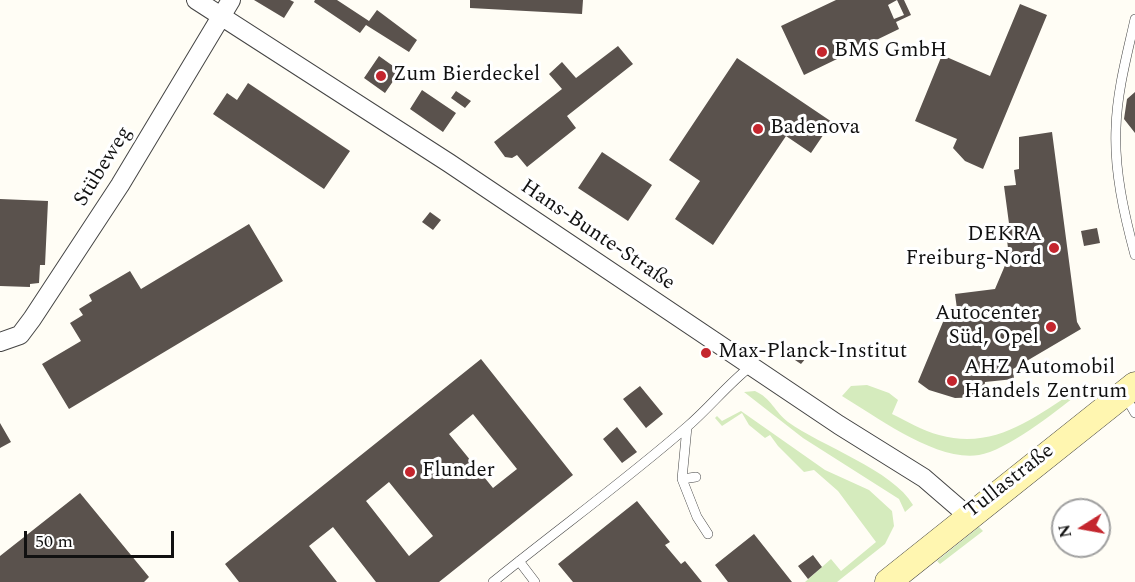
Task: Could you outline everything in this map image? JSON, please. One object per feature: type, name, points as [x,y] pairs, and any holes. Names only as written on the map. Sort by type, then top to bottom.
[{"type":"street","name":"Hans-Bunte-Straße","points":[[196,0],[449,163],[751,366],[924,478],[968,516]]},
{"type":"street","name":"Stübeweg","points":[[0,342],[20,335],[32,319],[120,185],[231,0]]},
{"type":"street","name":"Tullastraße","points":[[888,582],[968,516],[1131,397]]},
{"type":"lane","points":[[1135,19],[1120,85],[1116,129],[1125,219],[1135,255]]},
{"type":"lane","points":[[493,582],[687,427],[718,398],[728,384],[751,366]]},
{"type":"lane","points":[[687,427],[682,479],[697,517],[708,534]]},
{"type":"lane","points":[[682,479],[696,477]]},
{"type":"lane","points":[[519,561],[535,582]]},
{"type":"green space","points":[[867,385],[889,393],[898,400],[892,414],[933,433],[959,439],[995,435],[1012,429],[1075,391],[1077,395],[1030,430],[1003,446],[979,455],[962,455],[926,445],[842,396],[851,386]]},
{"type":"green space","points":[[755,391],[765,397],[788,422],[890,481],[913,505],[905,512],[899,499],[803,438],[744,392]]},
{"type":"green space","points":[[741,411],[825,470],[869,490],[892,511],[894,526],[885,544],[837,582],[805,582],[831,559],[841,571],[876,542],[838,491],[814,470],[804,472],[770,435],[765,438],[749,425],[742,413],[722,426],[715,418],[717,416],[722,421]]},
{"type":"green space","points":[[979,527],[983,531],[940,564],[937,561]]},
{"type":"building","points":[[254,0],[290,0],[294,2],[284,18]]},
{"type":"building","points":[[315,0],[337,0],[369,21],[377,10],[417,40],[409,52],[366,25],[360,33],[314,2]]},
{"type":"building","points":[[470,0],[583,0],[582,14],[470,8]]},
{"type":"building","name":"BMS GmbH","points":[[836,0],[897,0],[904,0],[911,15],[896,22],[899,29],[804,75],[781,26]],"holes":[[[897,0],[904,15],[894,19],[888,5]]]},
{"type":"building","points":[[1020,4],[1047,15],[983,169],[965,161],[953,148],[957,139],[915,121],[942,55],[990,76]]},
{"type":"building","points":[[618,46],[633,64],[567,116],[576,128],[527,167],[517,155],[512,158],[505,157],[494,142],[562,89],[549,74],[562,62],[576,78]]},
{"type":"building","points":[[379,56],[400,71],[385,93],[364,78]]},
{"type":"building","name":"Badenova","points":[[737,58],[832,122],[811,153],[786,136],[713,245],[675,219],[700,181],[669,160]]},
{"type":"building","points":[[248,83],[350,151],[324,189],[213,114],[227,93],[237,100]]},
{"type":"building","points":[[422,90],[456,113],[443,132],[410,109]]},
{"type":"building","points":[[456,91],[471,101],[465,108],[451,98]]},
{"type":"building","points":[[1135,92],[1135,133],[1124,119],[1127,99]]},
{"type":"building","points":[[1052,132],[1077,322],[1081,329],[1013,369],[1014,379],[985,382],[983,397],[955,398],[929,390],[918,382],[948,310],[957,309],[955,294],[995,289],[1009,256],[1006,232],[1010,231],[1004,186],[1016,185],[1014,170],[1019,169],[1019,137]]},
{"type":"building","points":[[602,152],[652,185],[628,221],[578,188]]},
{"type":"building","points":[[0,199],[48,201],[45,265],[40,265],[39,283],[30,284],[30,287],[0,286]]},
{"type":"building","points":[[430,212],[441,220],[433,230],[422,222]]},
{"type":"building","points":[[249,224],[283,281],[69,409],[42,364],[81,341],[70,323],[83,315],[79,309],[92,301],[89,295],[130,271],[141,289]]},
{"type":"building","points":[[1097,228],[1100,243],[1084,246],[1081,231]]},
{"type":"building","points":[[797,351],[806,358],[801,364],[792,358]]},
{"type":"building","name":"Flunder","points":[[481,359],[573,475],[439,582],[376,582],[333,527],[309,546],[337,582],[239,582],[225,564]],"holes":[[[473,414],[517,469],[493,488],[449,434]],[[389,482],[433,536],[409,556],[366,501]]]},
{"type":"building","points":[[640,386],[663,414],[646,428],[623,399]]},
{"type":"building","points":[[0,423],[11,442],[0,448]]},
{"type":"building","points":[[617,427],[637,452],[622,463],[603,439]]},
{"type":"building","points":[[80,493],[149,577],[144,582],[0,582],[0,556]]},
{"type":"building","points":[[637,501],[670,542],[665,545],[681,564],[685,561],[702,582],[573,582],[558,564]]},
{"type":"building","points":[[754,534],[792,582],[728,582],[715,565]]},
{"type":"building","points":[[813,555],[822,567],[808,579],[798,566]]},
{"type":"place","name":"BMS GmbH","points":[[822,52]]},
{"type":"place","name":"Zum Bierdeckel","points":[[381,76]]},
{"type":"place","name":"Badenova","points":[[758,129]]},
{"type":"place","name":"DEKRA Freiburg-Nord","points":[[1054,248]]},
{"type":"place","name":"Autocenter Süd, Opel","points":[[1051,327]]},
{"type":"place","name":"Max-Planck-Institut","points":[[706,353]]},
{"type":"place","name":"AHZ Automobil Handels Zentrum","points":[[952,381]]},
{"type":"place","name":"Flunder","points":[[410,472]]}]
